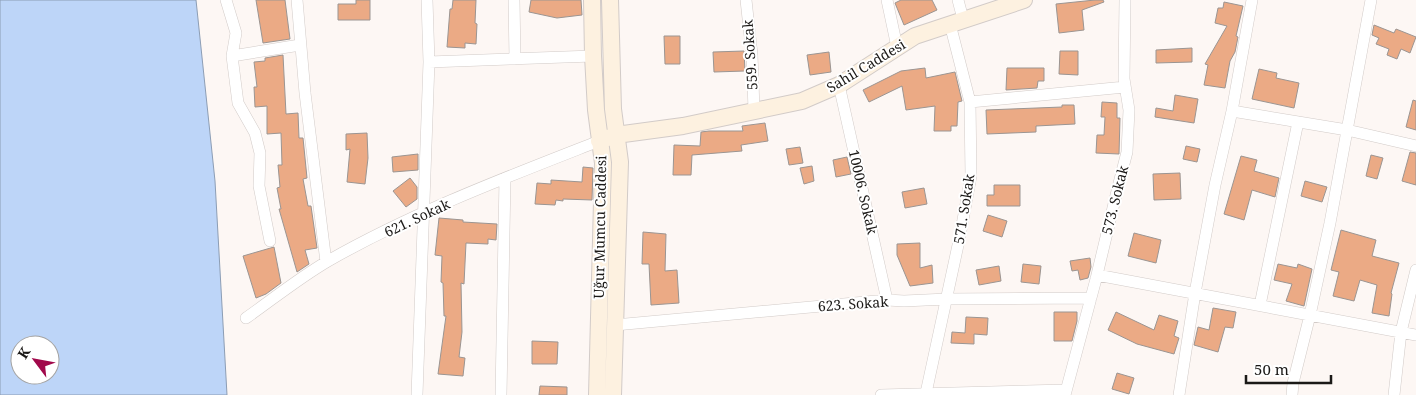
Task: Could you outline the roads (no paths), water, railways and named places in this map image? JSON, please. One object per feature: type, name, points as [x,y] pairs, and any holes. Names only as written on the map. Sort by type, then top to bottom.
[{"type":"street","points":[[226,0],[236,33],[232,56],[238,103],[255,133],[260,153],[259,186],[270,240]]},
{"type":"street","points":[[297,0],[305,93],[326,262]]},
{"type":"street","points":[[417,395],[429,62],[427,0]]},
{"type":"street","points":[[514,0],[515,59]]},
{"type":"street","name":"Uğur Mumcu Caddesi","points":[[592,0],[596,110],[603,163],[597,395]]},
{"type":"street","name":"Uğur Mumcu Caddesi","points":[[610,0],[613,108],[620,162],[613,395]]},
{"type":"street","name":"559. Sokak","points":[[746,0],[752,55],[754,110]]},
{"type":"street","points":[[887,0],[897,48]]},
{"type":"street","name":"571. Sokak","points":[[926,393],[971,176],[970,102],[956,21],[958,0]]},
{"type":"street","name":"Sahil Caddesi","points":[[599,141],[616,135],[683,126],[802,101],[838,85],[915,36],[1024,0]]},
{"type":"street","name":"573. Sokak","points":[[1065,393],[1098,275],[1127,152],[1129,110],[1125,87],[1125,0]]},
{"type":"street","points":[[1179,395],[1195,293],[1215,185],[1232,111],[1252,0]]},
{"type":"street","points":[[1292,395],[1293,383],[1330,224],[1371,0]]},
{"type":"street","points":[[232,56],[300,45]]},
{"type":"street","points":[[429,62],[593,56]]},
{"type":"street","name":"10006. Sokak","points":[[838,85],[887,300]]},
{"type":"street","points":[[970,102],[1125,87]]},
{"type":"street","points":[[1232,111],[1346,130],[1416,146]]},
{"type":"street","points":[[1260,305],[1298,122]]},
{"type":"street","name":"621. Sokak","points":[[246,318],[326,262],[424,213],[505,178],[599,141]]},
{"type":"street","points":[[500,395],[505,178]]},
{"type":"street","points":[[1394,395],[1401,332],[1416,270]]},
{"type":"street","points":[[1098,275],[1416,335]]},
{"type":"street","name":"623. Sokak","points":[[615,325],[887,300],[1091,298]]},
{"type":"street","points":[[880,395],[926,393],[1065,393]]},
{"type":"water","points":[[0,0],[196,0],[215,181],[227,395],[0,395]]}]
